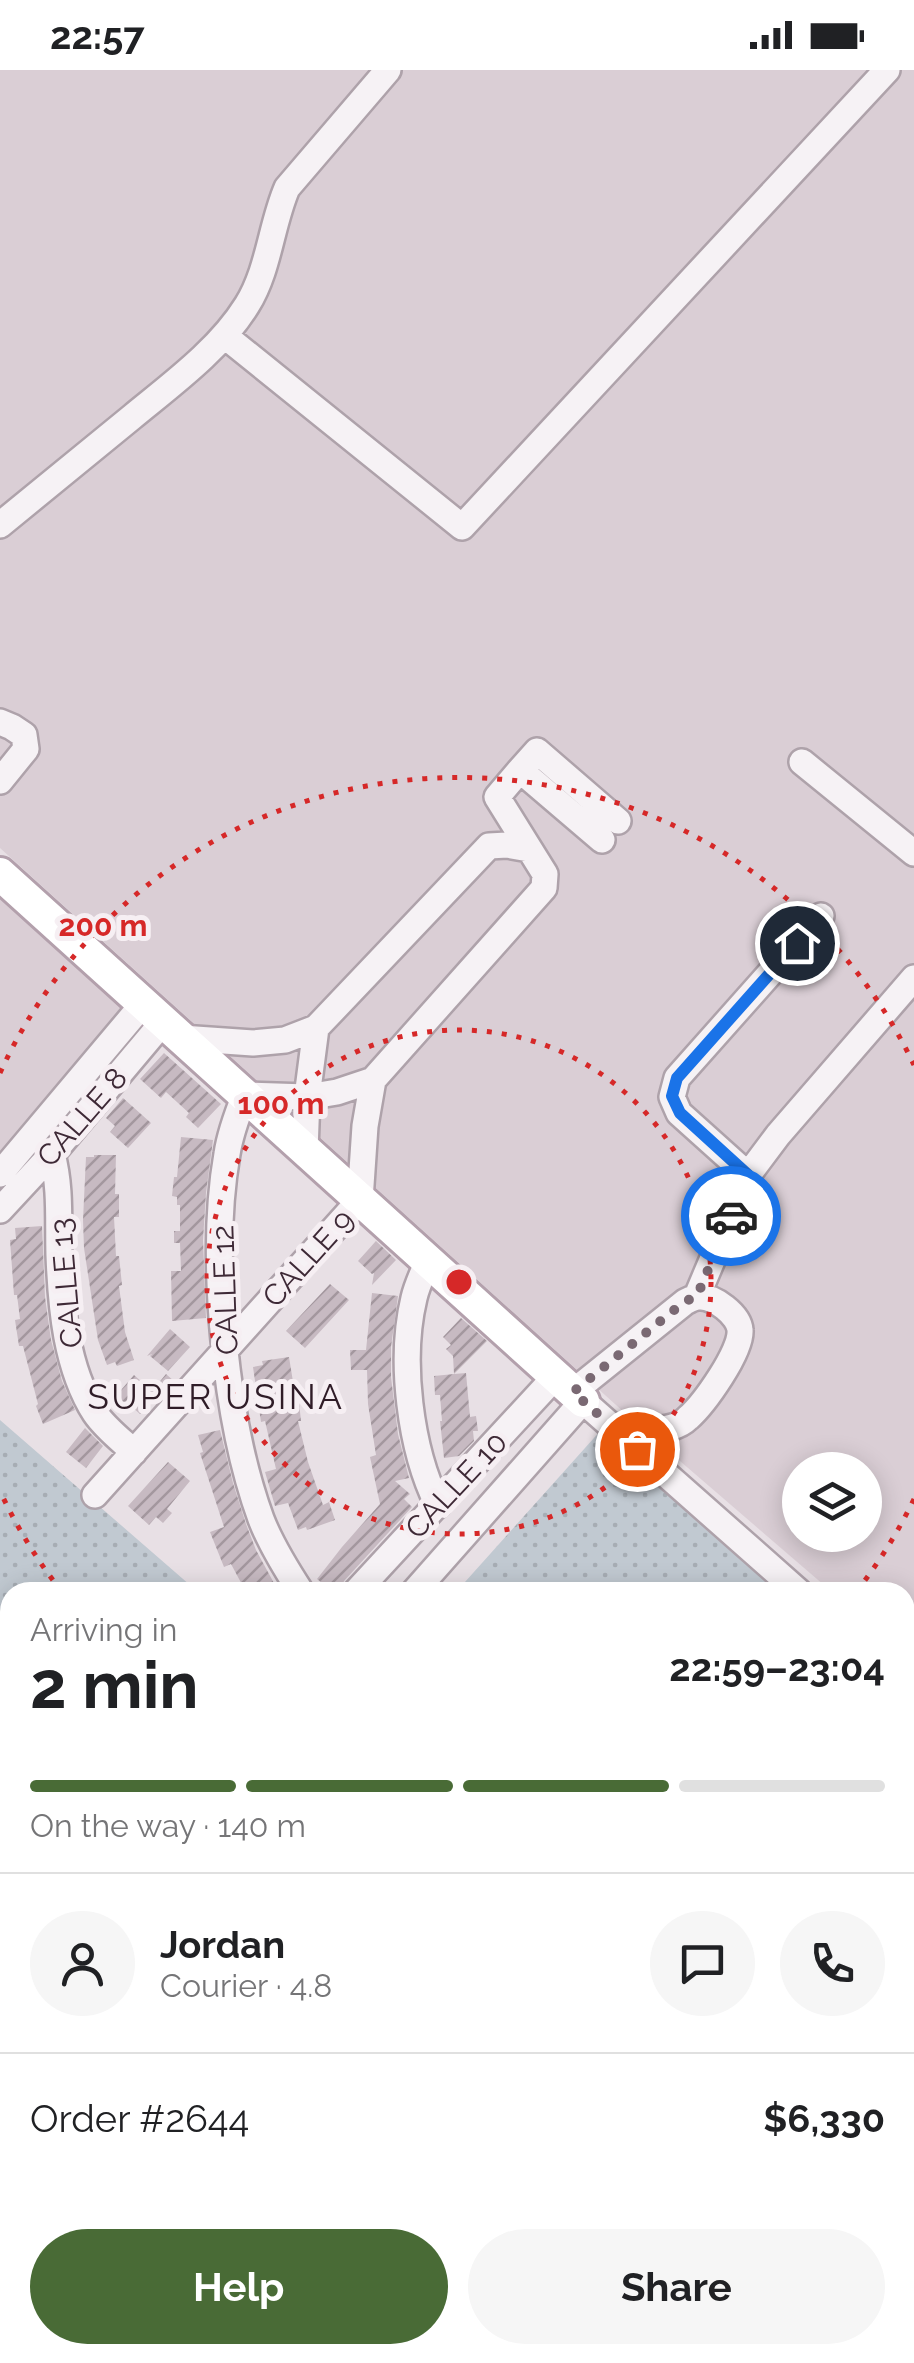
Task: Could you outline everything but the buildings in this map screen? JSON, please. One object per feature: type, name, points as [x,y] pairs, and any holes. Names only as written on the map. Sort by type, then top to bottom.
[{"type":"main road","points":[[0,874],[570,1390]]},
{"type":"street","points":[[0,525],[225,336],[258,283],[287,188],[388,70]]},
{"type":"street","points":[[225,336],[462,527],[887,70]]},
{"type":"street","points":[[0,722],[24,735],[26,749],[0,781]]},
{"type":"street","points":[[244,1096],[307,1097],[373,1080],[544,888],[544,874],[497,797],[537,751],[610,830]]},
{"type":"street","points":[[802,762],[914,853]]},
{"type":"street","points":[[0,1174],[162,1021],[253,1042],[285,1040],[316,1028],[489,846],[507,844],[529,849]]},
{"type":"street","points":[[748,1175],[680,1113],[672,1096],[677,1078],[821,916]]},
{"type":"street","points":[[697,1296],[748,1175],[914,978]]},
{"type":"street","name":"CALLE 8","points":[[0,1210],[52,1154],[162,1021]]},
{"type":"street","points":[[306,1151],[307,1097],[316,1028]]},
{"type":"street","points":[[360,1200],[373,1080]]},
{"type":"street","name":"CALLE 12","points":[[244,1096],[224,1175],[220,1236],[225,1350],[248,1477],[279,1558],[295,1582]]},
{"type":"street","name":"CALLE 13","points":[[52,1154],[59,1186],[63,1308],[74,1364],[97,1417],[134,1452]]},
{"type":"street","name":"CALLE 9","points":[[95,1495],[360,1200]]},
{"type":"street","points":[[428,1261],[414,1299],[409,1381],[414,1430],[427,1482],[438,1505]]},
{"type":"street","points":[[422,1582],[570,1390],[684,1302],[697,1296],[710,1299],[726,1309],[736,1322],[740,1330],[736,1348],[724,1374],[687,1420],[668,1429],[651,1430]]},
{"type":"street","points":[[570,1390],[788,1582]]},
{"type":"street","name":"CALLE 10","points":[[365,1582],[438,1505],[570,1390]]},
{"type":"shaded area","points":[[0,70],[914,70],[914,1582],[820,1582],[786,1552],[882,1552],[882,1452],[782,1452],[782,1549],[637,1424],[0,848]]},
{"type":"shaded area","points":[[0,874],[143,1004],[0,1174]]},
{"type":"shaded area","points":[[0,1420],[186,1582],[0,1582]]},
{"type":"shaded area","points":[[602,1429],[775,1582],[465,1582]]},
{"type":"way so far","points":[[637,1449],[573,1392],[684,1302],[697,1296],[731,1216]]},
{"type":"district","name":"SUPER USINA","points":[[216,1396]]},
{"type":"route","points":[[731,1216],[748,1175],[680,1113],[672,1096],[677,1078],[797,943]]}]
